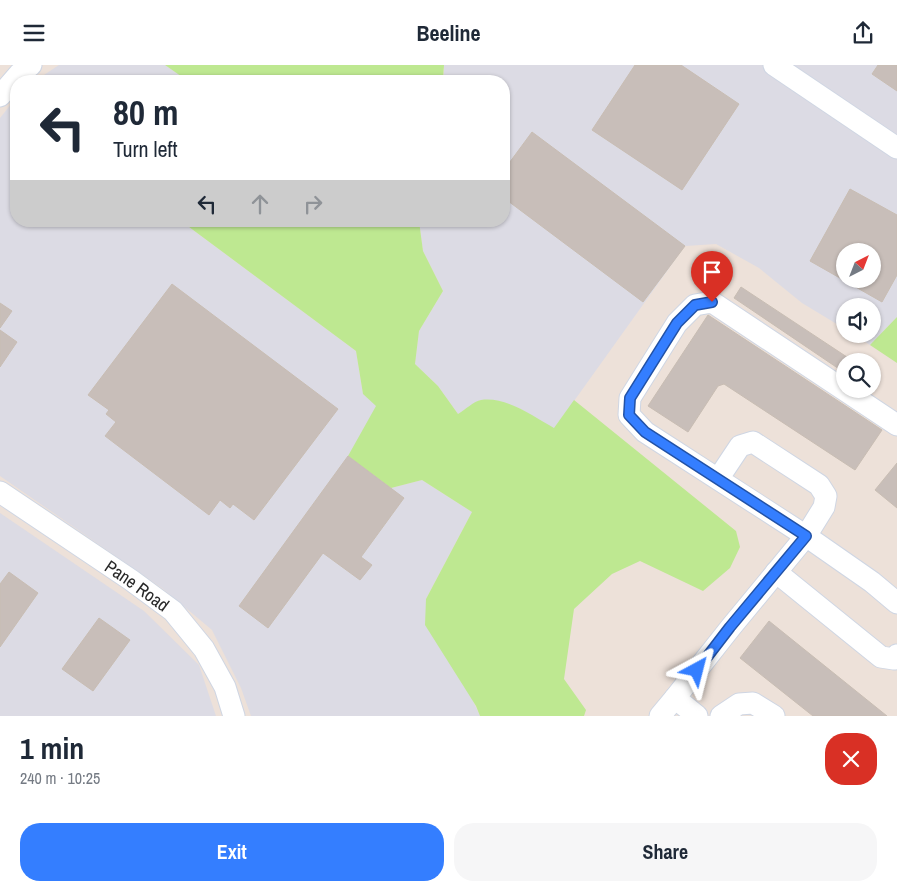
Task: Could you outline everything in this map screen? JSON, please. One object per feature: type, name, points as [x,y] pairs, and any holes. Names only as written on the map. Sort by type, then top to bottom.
[{"type":"street","points":[[18,75],[31,65]]},
{"type":"street","points":[[774,65],[897,148]]},
{"type":"street","points":[[0,96],[10,84]]},
{"type":"street","points":[[897,425],[712,302],[695,305],[677,323],[630,398],[629,415],[645,432],[806,536],[872,582],[897,603]]},
{"type":"street","points":[[660,716],[730,627],[806,536],[824,507],[826,496],[819,485],[754,442],[740,446],[718,479]]},
{"type":"street","name":"Pane Road","points":[[0,492],[131,580],[173,611],[204,649],[225,687],[234,716]]},
{"type":"street","points":[[776,572],[881,657],[894,659],[897,655]]},
{"type":"street","points":[[675,698],[697,716]]},
{"type":"street","points":[[721,716],[739,703],[753,703],[774,716]]},
{"type":"shaded area","points":[[59,65],[165,65],[179,75],[44,75]]},
{"type":"shaded area","points":[[444,65],[897,65],[897,317],[881,334],[881,298],[836,298],[836,324],[802,303],[759,268],[716,244],[685,246],[554,429],[519,408],[480,400],[458,414],[438,386],[415,364],[419,331],[443,291],[423,251],[420,227],[510,227],[510,75],[444,75]]},
{"type":"shaded area","points":[[10,106],[10,227],[189,227],[356,351],[363,394],[377,406],[391,488],[422,480],[472,512],[426,599],[480,716],[251,716],[241,688],[212,630],[162,588],[0,476],[0,118]]},
{"type":"shaded area","points":[[0,513],[144,611],[199,665],[216,716],[0,716]]},
{"type":"green space","points":[[165,65],[444,65],[443,75],[179,75]]},
{"type":"green space","points":[[189,227],[420,227],[423,251],[443,291],[419,331],[415,364],[438,386],[458,414],[481,400],[500,401],[519,408],[554,428],[574,400],[736,531],[740,547],[730,568],[703,591],[640,561],[612,574],[574,609],[564,679],[586,710],[584,716],[480,716],[476,706],[425,625],[426,599],[472,512],[422,480],[391,488],[348,456],[376,406],[363,394],[356,351]]},
{"type":"green space","points":[[897,317],[897,363],[870,345],[872,343],[881,343],[881,334]]},
{"type":"building","points":[[635,65],[681,65],[739,104],[682,190],[592,130]]},
{"type":"building","points":[[878,65],[897,65],[897,91],[872,74]]},
{"type":"building","points":[[532,132],[685,246],[643,302],[510,202],[510,162]]},
{"type":"building","points":[[850,189],[897,215],[897,275],[882,302],[881,298],[875,298],[857,288],[881,288],[881,243],[836,243],[836,276],[810,261]]},
{"type":"building","points":[[172,284],[338,409],[254,520],[233,504],[230,508],[220,500],[209,515],[105,436],[116,422],[106,414],[109,410],[88,395]]},
{"type":"building","points":[[741,287],[841,353],[836,353],[836,367],[734,298]]},
{"type":"building","points":[[0,303],[12,311],[0,328]]},
{"type":"building","points":[[708,315],[882,430],[855,470],[724,384],[718,386],[688,432],[648,406]]},
{"type":"building","points":[[0,330],[17,342],[0,367]]},
{"type":"building","points":[[348,456],[404,498],[361,557],[372,565],[360,580],[323,553],[268,628],[239,606]]},
{"type":"building","points":[[897,463],[897,508],[875,490]]},
{"type":"building","points":[[9,572],[38,593],[0,647],[0,584]]},
{"type":"building","points":[[99,618],[130,640],[93,691],[62,669]]},
{"type":"building","points":[[769,621],[887,716],[813,716],[740,658]]},
{"type":"route","points":[[697,670],[730,627],[806,536],[645,432],[629,415],[630,398],[677,323],[695,305],[712,302]]}]
